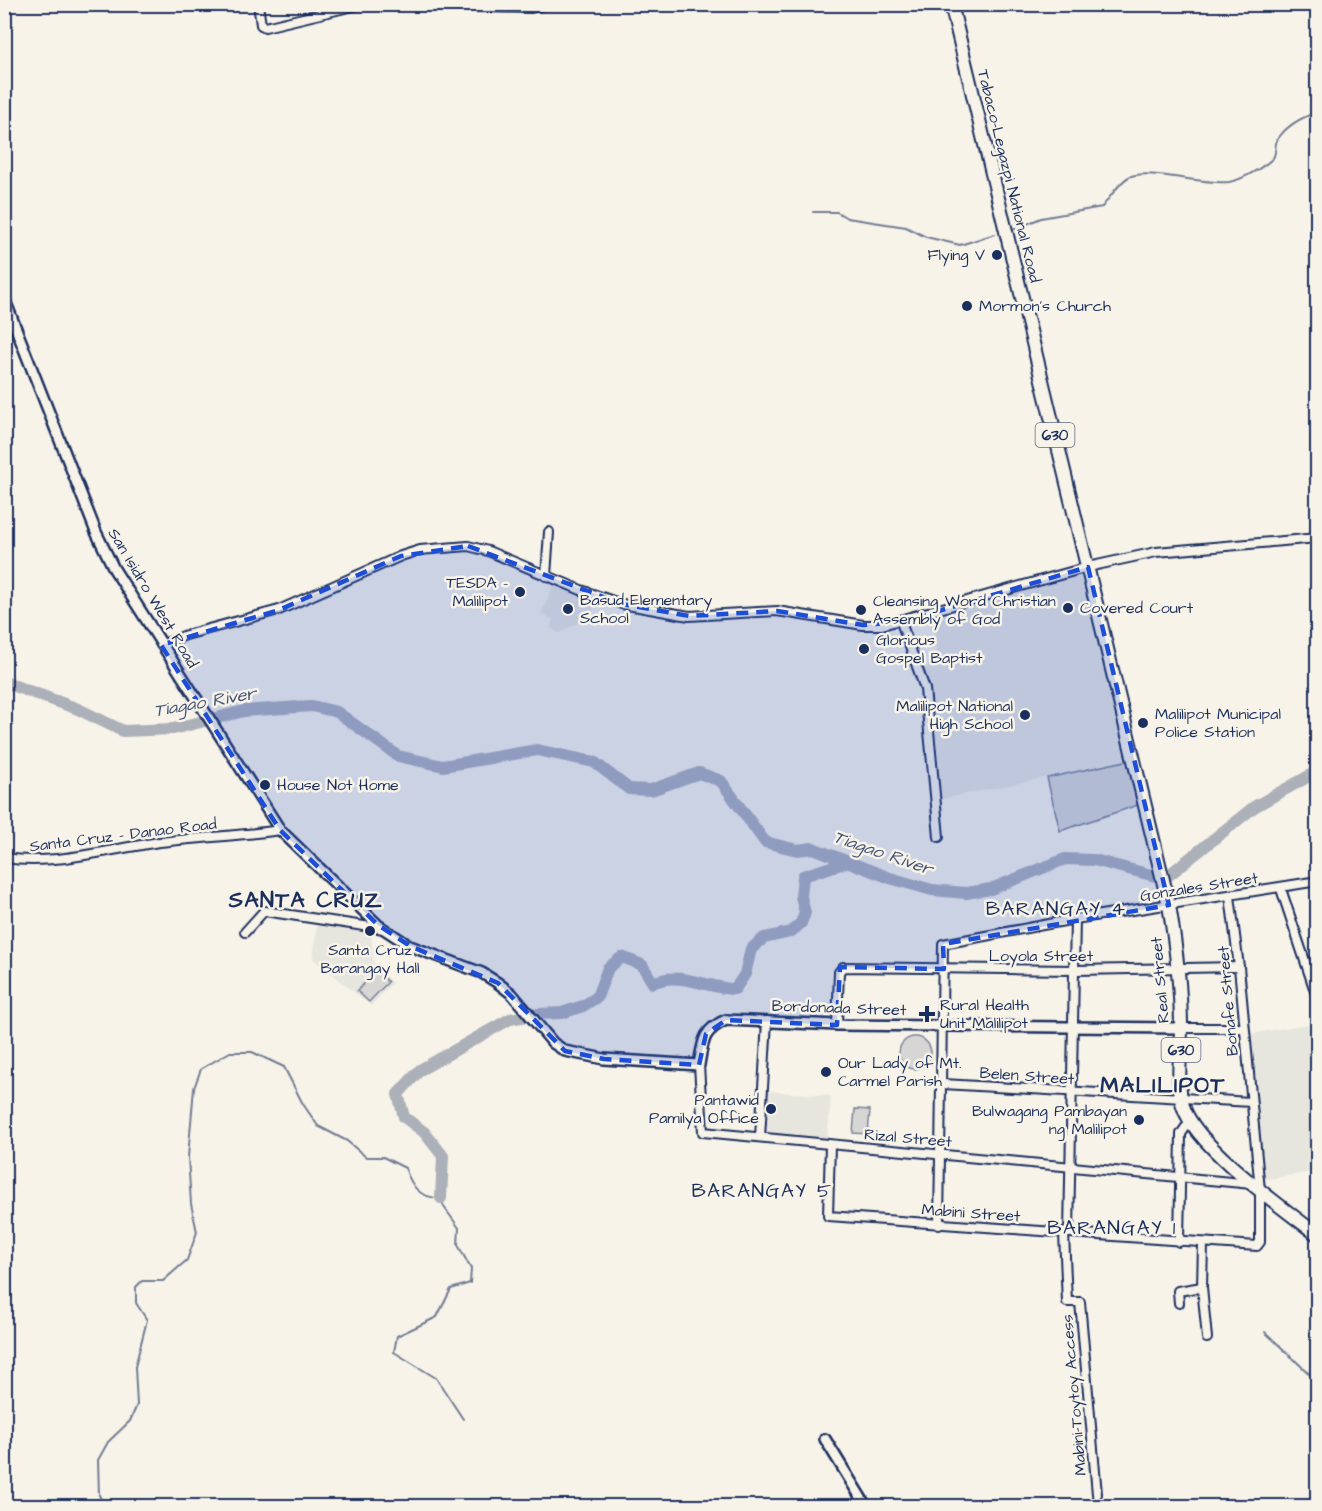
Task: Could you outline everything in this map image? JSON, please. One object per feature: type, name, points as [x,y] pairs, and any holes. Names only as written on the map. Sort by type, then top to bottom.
[{"type":"main road","name":"Tabaco-Legazpi National Road","points":[[951,4],[1163,881]]},
{"type":"main road","name":"Real Street","points":[[1163,881],[1179,969],[1181,1099],[1190,1121],[1256,1187]]},
{"type":"main road","name":"630","points":[[1256,1187],[1317,1235]]},
{"type":"street","points":[[258,4],[261,25],[265,27],[364,4],[531,8],[547,4]]},
{"type":"street","name":"San Isidro West Road","points":[[4,298],[96,532],[114,569],[280,830],[384,929],[410,946],[482,973],[512,994],[553,1042],[565,1052],[582,1056],[699,1065]]},
{"type":"street","points":[[546,576],[549,532]]},
{"type":"street","points":[[161,645],[186,635],[279,610],[382,563],[420,550],[478,547],[546,576],[622,604],[689,616],[762,611],[792,613],[863,625],[901,622],[1088,567],[1156,552],[1317,538]]},
{"type":"street","points":[[901,622],[925,689],[939,837]]},
{"type":"street","name":"Santa Cruz – Danao Road","points":[[4,858],[44,861],[164,842],[240,836],[280,830]]},
{"type":"street","name":"Gonzales Street","points":[[944,969],[944,944],[1075,919],[1317,882]]},
{"type":"street","points":[[1281,889],[1317,1000]]},
{"type":"street","name":"Bonafe Street","points":[[1230,896],[1251,1102],[1260,1242],[1257,1246]]},
{"type":"street","points":[[244,932],[264,911],[384,929]]},
{"type":"street","points":[[1067,1233],[1074,1093],[1075,919]]},
{"type":"street","name":"Loyola Street","points":[[837,1025],[840,972],[843,967],[1076,970],[1239,968]]},
{"type":"street","points":[[939,1225],[944,969]]},
{"type":"street","name":"Bordonada Street","points":[[699,1065],[706,1034],[712,1026],[726,1020],[837,1025],[1181,1028]]},
{"type":"street","points":[[760,1137],[767,1021]]},
{"type":"street","points":[[1181,1028],[1244,1028]]},
{"type":"street","name":"Rizal Street","points":[[699,1065],[703,1132],[1071,1166],[1256,1187]]},
{"type":"street","name":"Belen Street","points":[[943,1084],[1251,1102]]},
{"type":"street","points":[[1179,1242],[1180,1134],[1190,1121]]},
{"type":"street","name":"Mabini Street","points":[[831,1145],[828,1216],[1257,1246]]},
{"type":"street","name":"Mabini-Toytoy Access","points":[[1067,1233],[1067,1302],[1080,1302],[1097,1494]]},
{"type":"street","points":[[1203,1244],[1202,1287],[1207,1338]]},
{"type":"street","points":[[1179,1303],[1178,1291],[1202,1287]]},
{"type":"street","points":[[825,1439],[866,1506]]},
{"type":"highlighted area","points":[[468,546],[622,604],[689,616],[777,611],[863,625],[901,622],[1088,567],[1169,905],[943,944],[944,969],[840,967],[837,1025],[726,1020],[706,1034],[699,1065],[604,1059],[565,1051],[498,983],[410,946],[378,925],[280,830],[161,645],[279,610],[401,556]]},
{"type":"shaded area","name":"Malilipot National High School","points":[[1084,570],[1130,760],[941,799],[925,669],[936,661],[936,619]]},
{"type":"shaded area","name":"Basud Elementary School","points":[[554,583],[601,602],[593,605],[592,619],[579,622],[560,633],[550,628],[553,619],[541,614]]},
{"type":"shaded area","points":[[1130,760],[1141,804],[1060,831],[1047,778]]},
{"type":"shaded area","points":[[317,924],[371,934],[374,964],[392,983],[371,1006],[313,959]]},
{"type":"shaded area","points":[[376,971],[388,982],[369,1002],[357,991]]},
{"type":"shaded area","points":[[1308,1024],[1317,1055],[1317,1171],[1262,1180],[1250,1034]]},
{"type":"shaded area","points":[[915,1037],[927,1041],[931,1053],[927,1065],[915,1069],[903,1065],[899,1053],[903,1041]]},
{"type":"shaded area","points":[[767,1091],[831,1096],[827,1141],[763,1135]]},
{"type":"shaded area","points":[[855,1109],[870,1110],[868,1134],[853,1133]]},
{"type":"waterway","points":[[1015,229],[1041,218],[1102,207],[1122,183],[1129,177],[1137,175],[1162,175],[1218,182],[1240,179],[1273,158],[1277,140],[1290,126],[1318,112]]},
{"type":"waterway","points":[[813,212],[837,212],[847,218],[906,227],[926,237],[960,245],[995,234]]},
{"type":"waterway","name":"Tiagao River","points":[[4,682],[78,709],[123,731],[173,729],[244,711],[312,706],[337,712],[398,756],[443,766],[537,750],[594,762],[629,789],[651,790],[699,773],[721,781],[765,842],[797,850],[813,848],[890,878],[932,890],[966,893],[991,889],[1065,859],[1094,860],[1155,876],[1169,875],[1254,807],[1318,771]]},
{"type":"waterway","points":[[441,1198],[443,1156],[424,1132],[404,1117],[398,1094],[420,1070],[510,1019],[562,1013],[583,1006],[597,997],[608,968],[622,957],[642,965],[653,983],[673,978],[735,989],[745,974],[751,949],[764,938],[791,932],[801,923],[805,913],[801,896],[803,876],[850,861]]},
{"type":"waterway","points":[[104,1506],[99,1495],[98,1460],[108,1442],[130,1421],[137,1405],[135,1367],[147,1320],[136,1303],[136,1287],[142,1281],[163,1281],[187,1260],[197,1232],[191,1204],[188,1157],[194,1088],[201,1069],[230,1052],[252,1052],[284,1067],[303,1104],[318,1126],[347,1141],[366,1157],[383,1157],[405,1168],[410,1181],[417,1190],[427,1196],[441,1198],[444,1207],[459,1228],[458,1245],[471,1269],[470,1283],[451,1289],[437,1317],[397,1336],[394,1352],[436,1378],[463,1419]]},
{"type":"waterway","points":[[1265,1332],[1318,1382]]},
{"type":"place","name":"Flying V","points":[[997,255]]},
{"type":"place","name":"Mormon's Church","points":[[967,306]]},
{"type":"place","name":"TESDA - Malilipot","points":[[520,592]]},
{"type":"place","name":"Covered Court","points":[[1068,608]]},
{"type":"place","name":"Basud Elementary School","points":[[568,609]]},
{"type":"place","name":"Cleansing Word Christian Assembly of God","points":[[861,610]]},
{"type":"place","name":"Glorious Gospel Baptist","points":[[864,649]]},
{"type":"place","name":"Malilipot National High School","points":[[1025,715]]},
{"type":"place","name":"Malilipot Municipal Police Station","points":[[1143,723]]},
{"type":"place","name":"House Not Home","points":[[265,785]]},
{"type":"place","name":"Santa Cruz Barangay Hall","points":[[370,931]]},
{"type":"place","name":"Rural Health Unit Malilipot","points":[[927,1014]]},
{"type":"place","name":"Our Lady of Mt. Carmel Parish","points":[[826,1072]]},
{"type":"place","name":"Pantawid Pamilya Office","points":[[771,1109]]},
{"type":"place","name":"Bulwagang Pambayan ng Malilipot","points":[[1139,1120]]},
{"type":"district","name":"SANTA CRUZ","points":[[306,900]]},
{"type":"district","name":"BARANGAY 4","points":[[1056,909]]},
{"type":"district","name":"MALILIPOT","points":[[1163,1085]]},
{"type":"district","name":"BARANGAY 5","points":[[762,1191]]},
{"type":"district","name":"BARANGAY 1","points":[[1112,1228]]}]
